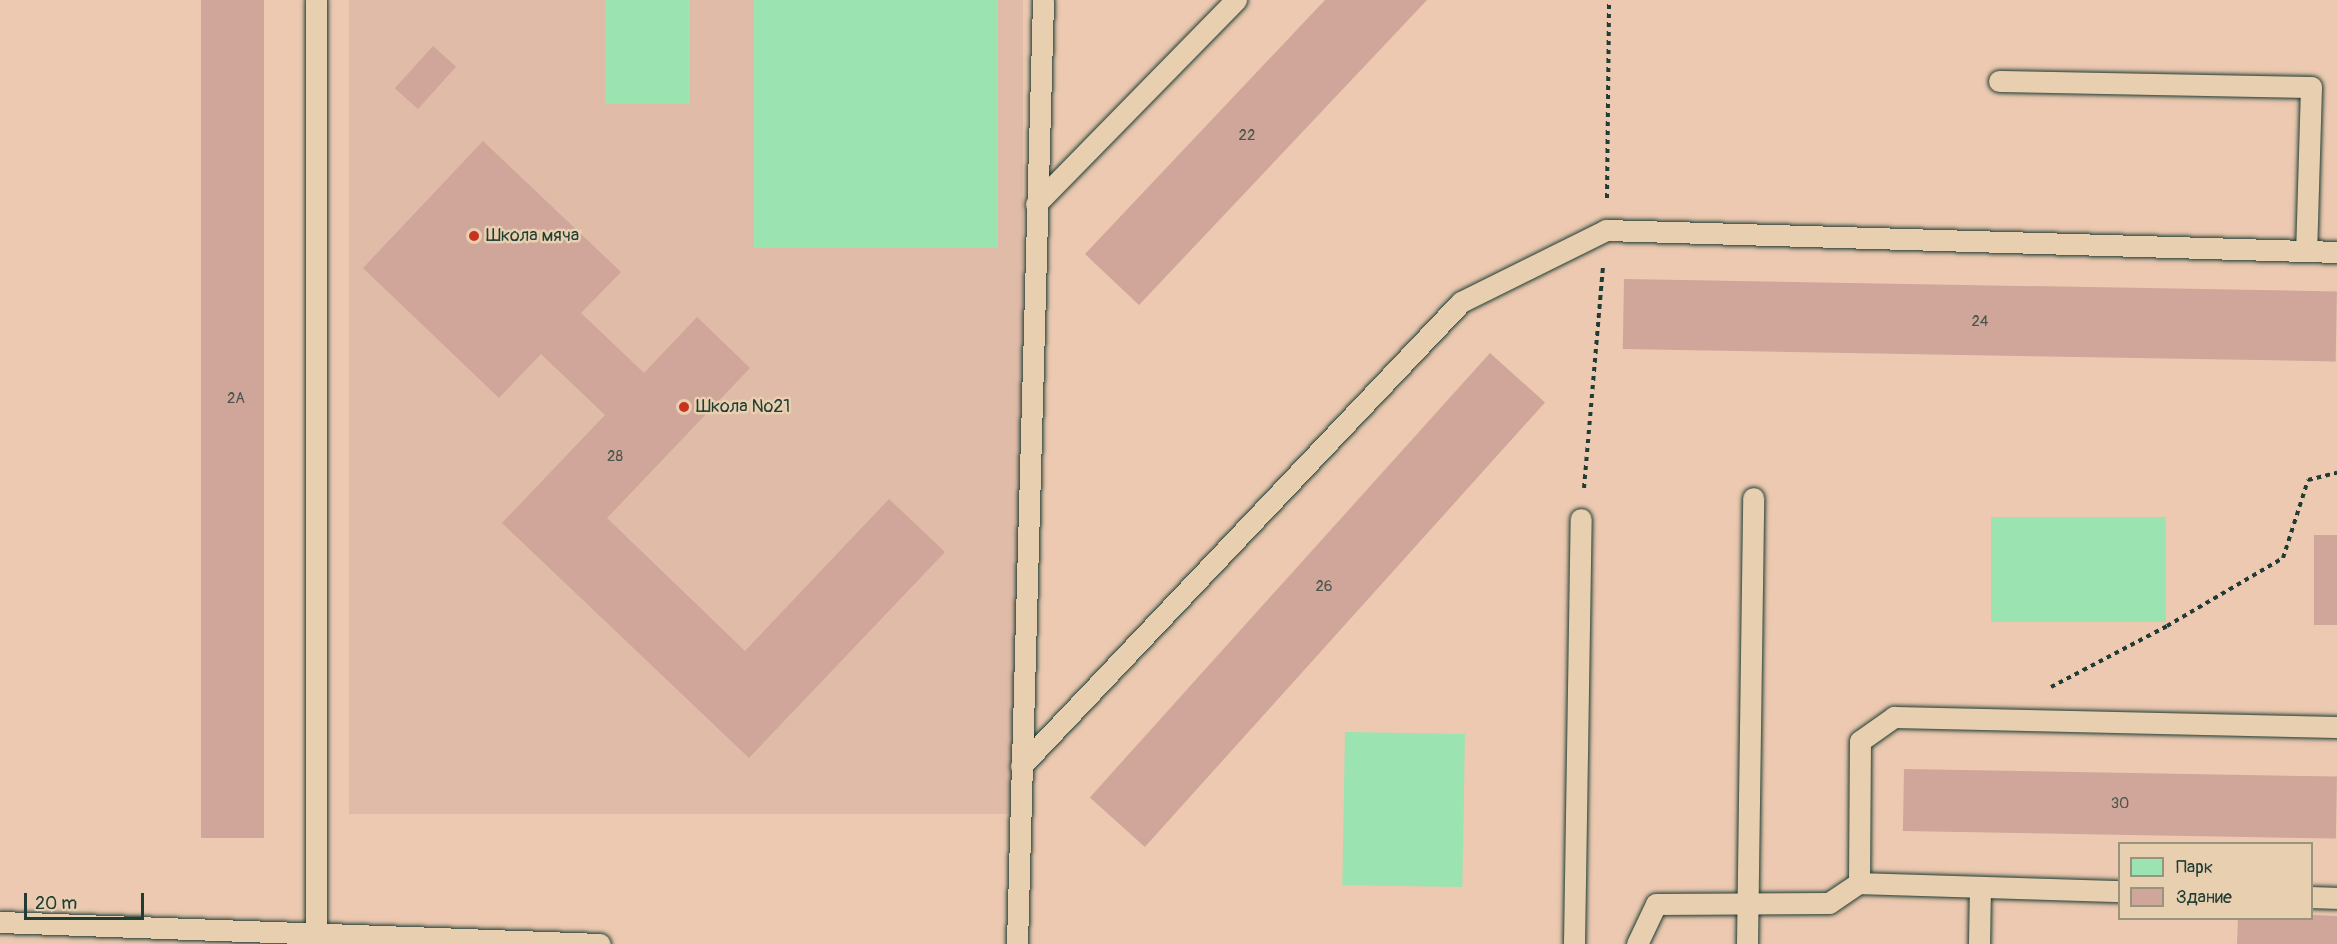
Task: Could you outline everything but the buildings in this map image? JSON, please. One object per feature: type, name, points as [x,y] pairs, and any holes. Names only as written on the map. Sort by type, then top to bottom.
[{"type":"lane","points":[[316,0],[316,934]]},
{"type":"lane","points":[[1017,944],[1043,0]]},
{"type":"lane","points":[[1036,204],[1236,0]]},
{"type":"lane","points":[[1998,81],[2311,87],[2306,251]]},
{"type":"lane","points":[[1021,766],[1461,302],[1606,230],[2337,252]]},
{"type":"lane","points":[[1747,944],[1753,498]]},
{"type":"lane","points":[[1574,944],[1581,519]]},
{"type":"lane","points":[[1859,883],[1860,741],[1894,717],[2337,727]]},
{"type":"lane","points":[[1637,944],[1656,904],[1829,903],[1859,883],[2118,891]]},
{"type":"lane","points":[[1979,944],[1980,887]]},
{"type":"lane","points":[[2313,897],[2337,898]]},
{"type":"lane","points":[[0,922],[132,936],[316,934],[600,944]]},
{"type":"path","points":[[2047,689],[2167,626],[2283,558],[2308,480],[2337,473]]},
{"type":"shaded area","name":"Школа №21","points":[[349,0],[1023,0],[1023,814],[349,814]]},
{"type":"green space","points":[[605,0],[690,0],[690,104],[605,104]]},
{"type":"green space","points":[[754,0],[998,0],[998,248],[754,248]]},
{"type":"green space","points":[[1991,517],[2166,517],[2166,622],[1991,622]]},
{"type":"green space","points":[[1345,732],[1465,734],[1462,887],[1342,885]]},
{"type":"place","name":"Школа мяча","points":[[474,236]]},
{"type":"place","name":"Школа №21","points":[[684,407]]}]
